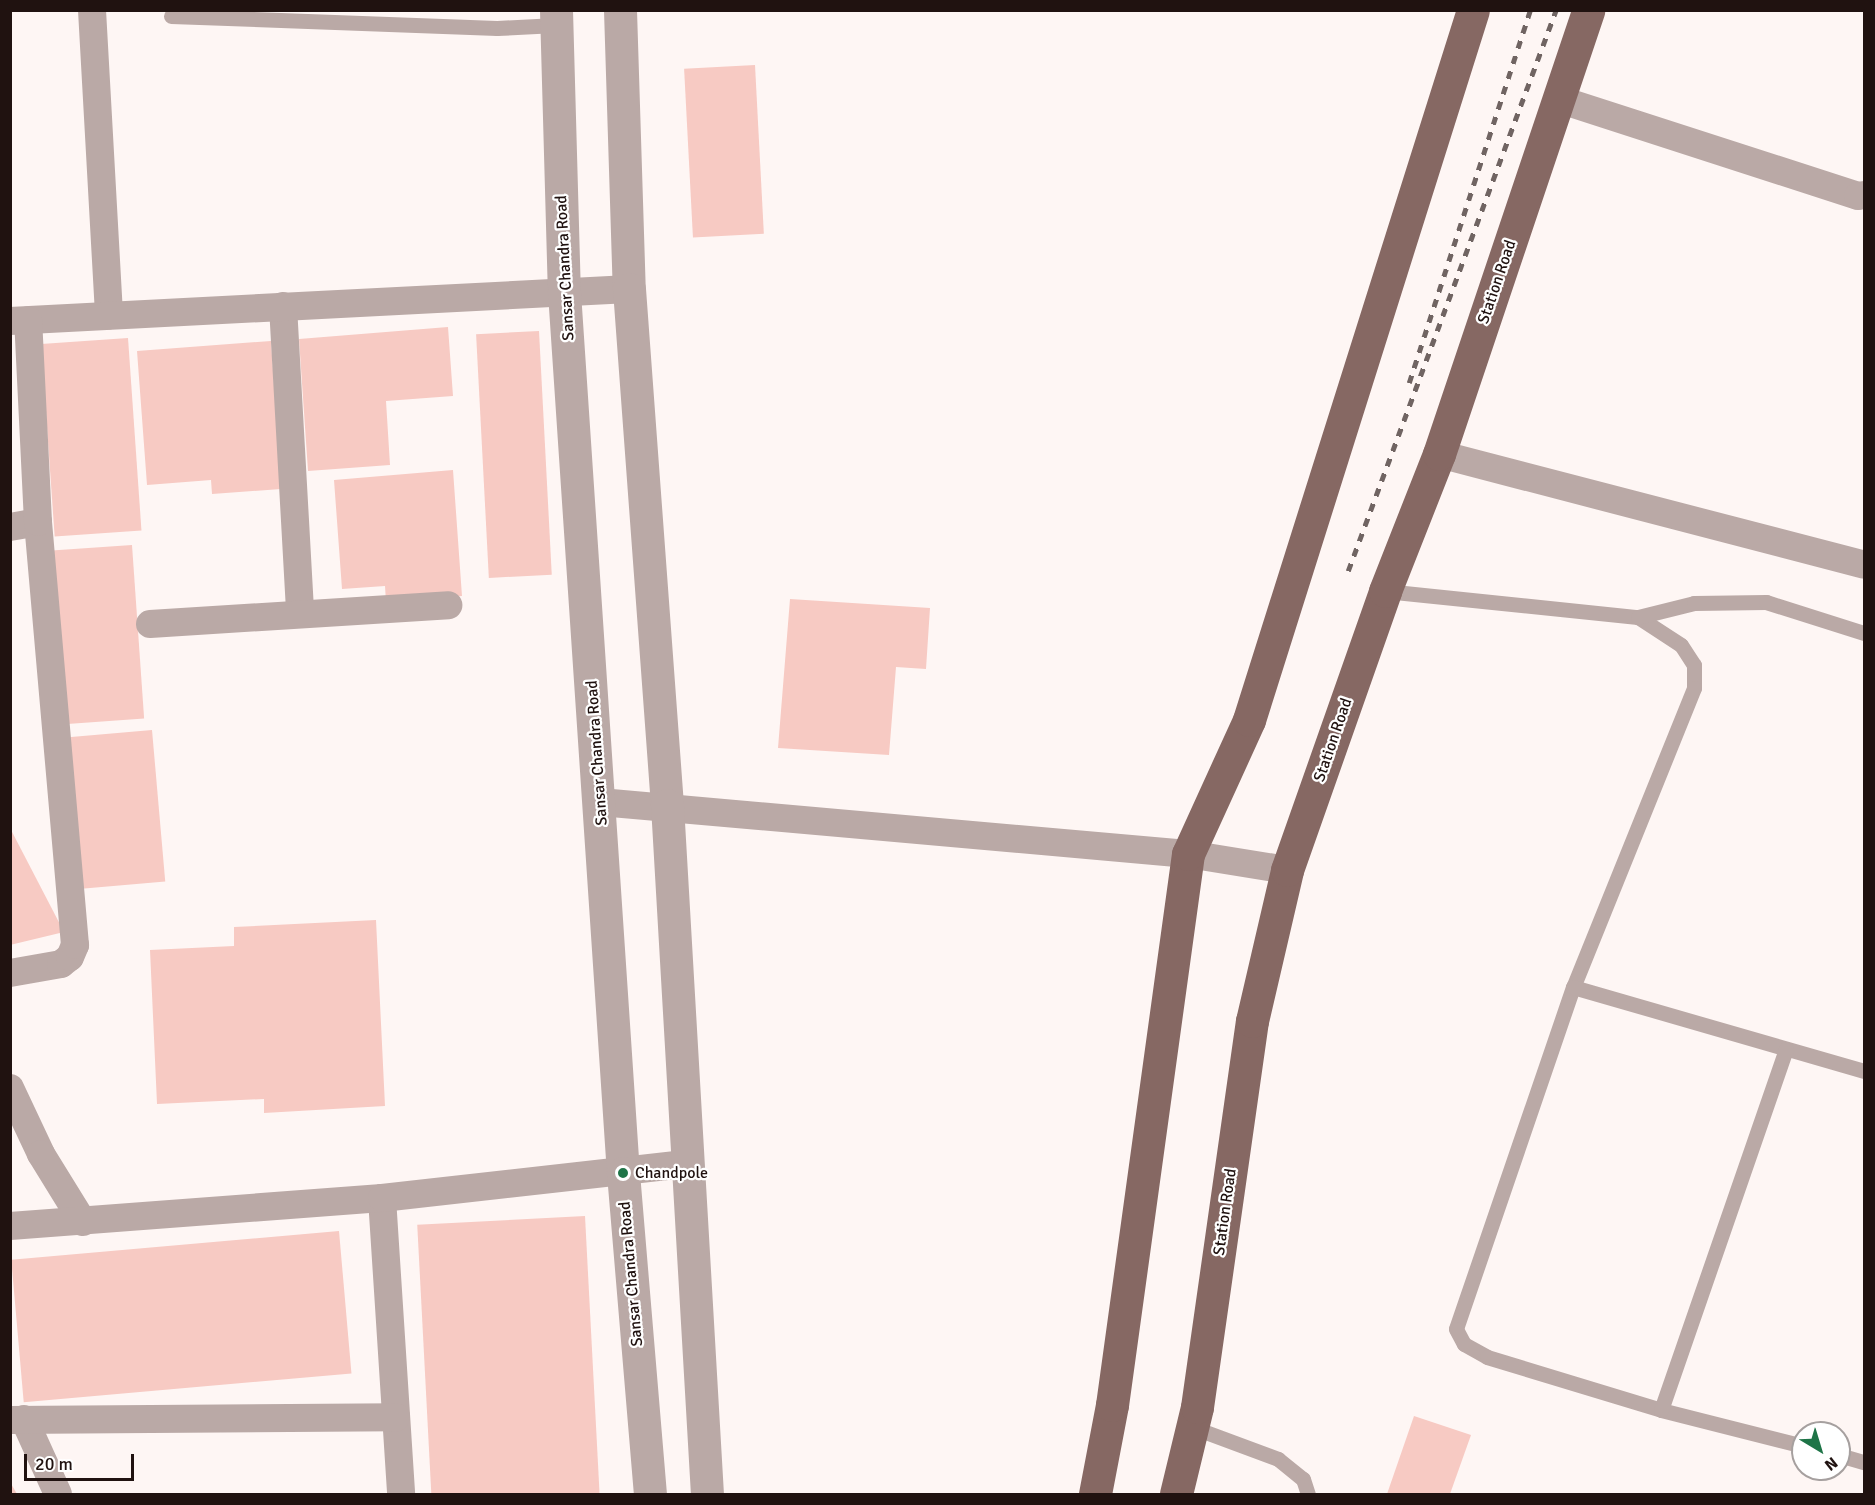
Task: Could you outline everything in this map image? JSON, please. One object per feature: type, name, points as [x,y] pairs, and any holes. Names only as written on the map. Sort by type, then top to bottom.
[{"type":"main road","points":[[1095,1494],[1112,1405],[1188,854],[1249,720],[1473,10]]},
{"type":"main road","name":"Station Road","points":[[1176,1494],[1192,1427],[1252,1021],[1287,870],[1385,591],[1439,454],[1588,10]]},
{"type":"street","points":[[92,10],[109,316]]},
{"type":"street","points":[[620,10],[629,289],[667,805],[706,1494]]},
{"type":"street","name":"Sansar Chandra Road","points":[[556,18],[564,292],[600,802],[623,1173],[650,1494]]},
{"type":"street","points":[[1558,99],[1858,196],[1864,195]]},
{"type":"street","points":[[10,973],[60,964],[70,957],[75,945],[19,320],[629,289]]},
{"type":"street","points":[[283,306],[300,613]]},
{"type":"street","points":[[1439,454],[1864,566]]},
{"type":"street","points":[[10,527],[38,522]]},
{"type":"street","points":[[150,624],[448,605]]},
{"type":"street","points":[[600,802],[667,805],[1188,854],[1287,870]]},
{"type":"street","points":[[10,1088],[41,1154],[83,1222]]},
{"type":"street","points":[[10,1226],[382,1198],[623,1173],[687,1164]]},
{"type":"street","points":[[382,1198],[401,1494]]},
{"type":"street","points":[[58,1494],[17,1419],[396,1417]]},
{"type":"lane","points":[[171,16],[497,28],[556,18]]},
{"type":"lane","points":[[1385,591],[1638,617],[1694,603],[1766,602],[1864,633]]},
{"type":"lane","points":[[1638,617],[1681,645],[1694,665],[1694,688],[1573,987],[1456,1329],[1464,1344],[1487,1357],[1661,1410],[1791,1443]]},
{"type":"lane","points":[[1573,987],[1864,1071]]},
{"type":"lane","points":[[1661,1410],[1786,1049]]},
{"type":"lane","points":[[1192,1427],[1278,1459],[1303,1479],[1308,1494]]},
{"type":"building","points":[[755,65],[764,234],[693,237],[684,69]]},
{"type":"building","points":[[448,327],[453,396],[386,401],[390,465],[308,471],[299,339]]},
{"type":"building","points":[[539,331],[552,575],[489,578],[476,334]]},
{"type":"building","points":[[128,338],[141,531],[55,537],[41,344]]},
{"type":"building","points":[[271,341],[281,489],[212,494],[211,480],[147,485],[137,351]]},
{"type":"building","points":[[453,470],[462,596],[386,602],[385,586],[342,589],[334,480]]},
{"type":"building","points":[[132,545],[144,719],[60,724],[48,551]]},
{"type":"building","points":[[790,599],[930,608],[926,669],[896,667],[889,755],[778,748]]},
{"type":"building","points":[[152,730],[165,881],[82,889],[68,737]]},
{"type":"building","points":[[10,828],[64,932],[10,945]]},
{"type":"building","points":[[376,920],[385,1106],[264,1113],[264,1099],[157,1104],[150,950],[234,946],[234,927]]},
{"type":"building","points":[[585,1216],[600,1494],[431,1494],[417,1225]]},
{"type":"building","points":[[339,1231],[351,1373],[24,1402],[11,1260]]},
{"type":"building","points":[[1414,1416],[1471,1435],[1450,1494],[1387,1494]]},
{"type":"building","points":[[10,1482],[17,1494],[10,1494]]},
{"type":"railway","points":[[1409,383],[1530,10]]},
{"type":"railway","points":[[1348,571],[1556,10]]},
{"type":"place","name":"Chandpole","points":[[623,1173]]}]
